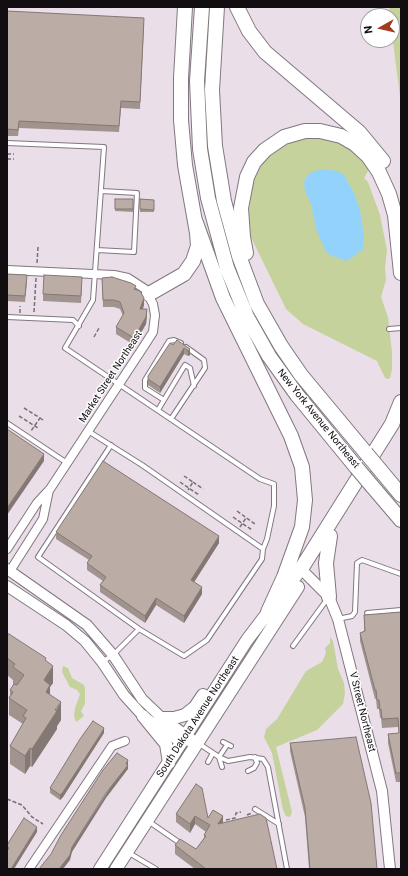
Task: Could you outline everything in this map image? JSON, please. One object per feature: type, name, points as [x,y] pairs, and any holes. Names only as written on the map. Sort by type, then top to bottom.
[{"type":"highway","points":[[149,294],[180,276],[190,266],[198,246],[185,165],[181,120],[180,92],[185,7]]},
{"type":"highway","name":"New York Avenue Northeast","points":[[202,7],[197,96],[200,149],[208,198],[227,268],[247,317],[269,356],[296,396],[401,520]]},
{"type":"highway","name":"New York Avenue Northeast","points":[[217,7],[212,70],[212,110],[216,157],[224,202],[237,250],[251,288],[272,332],[290,360],[401,495]]},
{"type":"highway","points":[[237,7],[248,31],[265,52],[366,138],[384,161],[401,199]]},
{"type":"highway","points":[[290,360],[251,267],[244,246],[242,228],[242,203],[247,177],[254,162],[272,144],[284,137],[298,132],[320,131],[341,136],[362,150],[379,172],[393,204],[397,226],[401,273]]},
{"type":"highway","points":[[195,220],[214,276],[227,308],[297,451],[305,492],[299,559],[304,572]]},
{"type":"highway","points":[[304,572],[392,424],[401,402]]},
{"type":"highway","points":[[304,572],[330,536],[401,426]]},
{"type":"highway","points":[[268,612],[284,577],[302,527]]},
{"type":"highway","points":[[329,596],[326,563],[330,536]]},
{"type":"main road","name":"South Dakota Avenue Northeast","points":[[100,869],[247,640],[268,612],[304,572]]},
{"type":"main road","name":"South Dakota Avenue Northeast","points":[[116,869],[304,572]]},
{"type":"main road","points":[[162,718],[181,716],[192,710],[226,660],[247,640]]},
{"type":"main road","points":[[143,716],[166,744],[169,763]]},
{"type":"street","points":[[7,270],[95,274],[128,278],[140,284],[149,294]]},
{"type":"street","name":"Market Street Northeast","points":[[7,549],[37,503],[50,489],[153,332],[155,312],[149,294]]},
{"type":"street","name":"Market Street Northeast","points":[[8,572],[43,519],[50,489]]},
{"type":"street","points":[[8,572],[80,619],[102,641],[113,655],[136,691],[162,718],[185,738],[197,743]]},
{"type":"street","name":"V Street Northeast","points":[[304,572],[329,596],[338,619],[382,795],[390,869]]},
{"type":"street","points":[[7,586],[73,631],[88,644],[124,695],[143,716],[176,739],[185,738]]},
{"type":"street","points":[[29,869],[112,746],[125,741]]},
{"type":"lane","points":[[7,143],[104,147],[93,300],[65,348],[260,479],[274,484],[272,517],[263,549],[262,559],[207,640],[184,656],[139,629],[38,557],[111,445]]},
{"type":"lane","points":[[97,250],[134,252],[137,193],[102,191]]},
{"type":"lane","points":[[7,317],[73,320],[79,326]]},
{"type":"lane","points":[[389,329],[401,328]]},
{"type":"lane","points":[[164,400],[145,388],[144,384],[169,341],[174,340],[204,360],[205,368],[171,419]]},
{"type":"lane","points":[[158,410],[185,365],[190,368],[194,386]]},
{"type":"lane","points":[[7,423],[67,463]]},
{"type":"lane","points":[[88,431],[111,445],[263,549]]},
{"type":"lane","points":[[338,619],[352,616],[355,612],[357,563],[362,560],[401,574]]},
{"type":"lane","points":[[293,646],[329,596]]},
{"type":"lane","points":[[367,613],[401,610]]},
{"type":"lane","points":[[102,662],[113,655],[139,629]]},
{"type":"lane","points":[[219,757],[229,746],[223,742]]},
{"type":"lane","points":[[197,743],[228,761],[254,757],[263,759],[268,767],[287,869]]},
{"type":"lane","points":[[208,762],[213,753]]},
{"type":"lane","points":[[219,757],[222,767]]},
{"type":"lane","points":[[248,771],[254,768],[257,763],[254,757]]},
{"type":"lane","points":[[254,809],[279,824]]},
{"type":"lane","points":[[269,819],[277,813]]},
{"type":"lane","points":[[147,820],[178,841]]},
{"type":"lane","points":[[127,852],[156,869]]},
{"type":"path","points":[[7,154],[14,154]]},
{"type":"path","points":[[7,159],[14,159]]},
{"type":"path","points":[[37,266],[38,247]]},
{"type":"path","points":[[34,318],[36,276]]},
{"type":"path","points":[[94,337],[99,328]]},
{"type":"path","points":[[24,408],[43,420]]},
{"type":"path","points":[[19,416],[38,428]]},
{"type":"path","points":[[24,434],[30,432],[40,418]]},
{"type":"path","points":[[184,476],[203,489]]},
{"type":"path","points":[[180,482],[199,495]]},
{"type":"path","points":[[184,496],[193,482]]},
{"type":"path","points":[[237,511],[255,524]]},
{"type":"path","points":[[233,517],[252,530]]},
{"type":"path","points":[[237,531],[246,518]]},
{"type":"path","points":[[7,799],[22,805],[32,817],[43,824]]},
{"type":"path","points":[[232,814],[241,812]]},
{"type":"path","points":[[226,820],[235,818],[236,813]]},
{"type":"green space","points":[[401,7],[401,104],[394,48],[400,48],[400,8],[389,8]]},
{"type":"green space","points":[[302,137],[332,138],[351,148],[365,162],[369,169],[364,178],[368,182],[380,215],[387,250],[385,268],[386,280],[381,297],[388,317],[392,352],[392,369],[390,378],[388,379],[385,378],[377,361],[303,324],[286,309],[247,229],[252,185],[266,156],[278,146]]},
{"type":"green space","points":[[330,637],[333,641],[338,669],[344,683],[345,693],[343,704],[317,730],[276,747],[292,812],[290,817],[286,816],[283,810],[272,753],[264,737],[266,729],[277,719],[306,671],[322,662],[326,653],[325,648],[330,643]]},
{"type":"green space","points":[[63,666],[68,668],[72,678],[84,685],[85,689],[85,704],[81,711],[84,716],[76,722],[74,716],[75,708],[80,694],[77,690],[70,687],[62,672]]},
{"type":"water","points":[[321,169],[337,171],[344,175],[354,193],[360,210],[364,236],[363,249],[347,261],[332,256],[326,252],[317,232],[311,204],[305,191],[304,183],[306,177],[310,173]]},
{"type":"building","points":[[7,11],[144,18],[140,102],[121,101],[119,126],[19,121],[18,130],[7,129]]},
{"type":"building","points":[[115,199],[133,199],[133,209],[115,209]]},
{"type":"building","points":[[140,199],[154,200],[154,210],[140,209]]},
{"type":"building","points":[[7,274],[27,275],[25,296],[7,295]]},
{"type":"building","points":[[44,275],[82,277],[81,296],[43,294]]},
{"type":"building","points":[[112,277],[136,286],[134,289],[140,291],[144,298],[140,309],[147,309],[146,317],[134,338],[116,327],[124,313],[120,302],[114,300],[103,300],[102,278]]},
{"type":"building","points":[[177,340],[190,349],[188,351],[184,348],[160,387],[148,379],[148,376],[170,343],[173,345]]},
{"type":"building","points":[[7,429],[44,454],[7,508]]},
{"type":"building","points":[[103,461],[219,536],[191,580],[202,587],[184,616],[156,598],[145,616],[100,585],[106,577],[87,563],[92,556],[56,532]]},
{"type":"building","points":[[401,612],[401,773],[396,773],[388,734],[399,733],[398,718],[382,719],[379,700],[377,700],[376,690],[360,633],[365,631],[364,615]]},
{"type":"building","points":[[9,634],[46,658],[45,660],[53,666],[44,680],[50,685],[46,692],[61,702],[55,710],[57,711],[32,749],[30,748],[25,756],[10,746],[26,718],[23,716],[27,710],[9,698],[13,692],[10,690],[14,684],[17,685],[24,675],[13,667],[15,664],[7,658],[7,635]]},
{"type":"building","points":[[93,721],[104,728],[60,795],[50,788],[80,739]]},
{"type":"building","points":[[356,737],[371,803],[377,869],[310,869],[305,808],[290,743]]},
{"type":"building","points":[[117,753],[128,760],[126,764],[128,765],[106,793],[72,847],[70,855],[59,869],[39,869],[51,854],[61,835],[103,770]]},
{"type":"building","points":[[196,784],[202,788],[208,818],[213,810],[223,816],[218,824],[260,814],[266,818],[277,869],[206,869],[175,845],[180,839],[196,849],[206,836],[204,835],[210,825],[195,816],[190,824],[176,814]]},
{"type":"building","points":[[24,818],[37,827],[11,869],[7,869],[7,851],[9,848],[7,845]]}]
